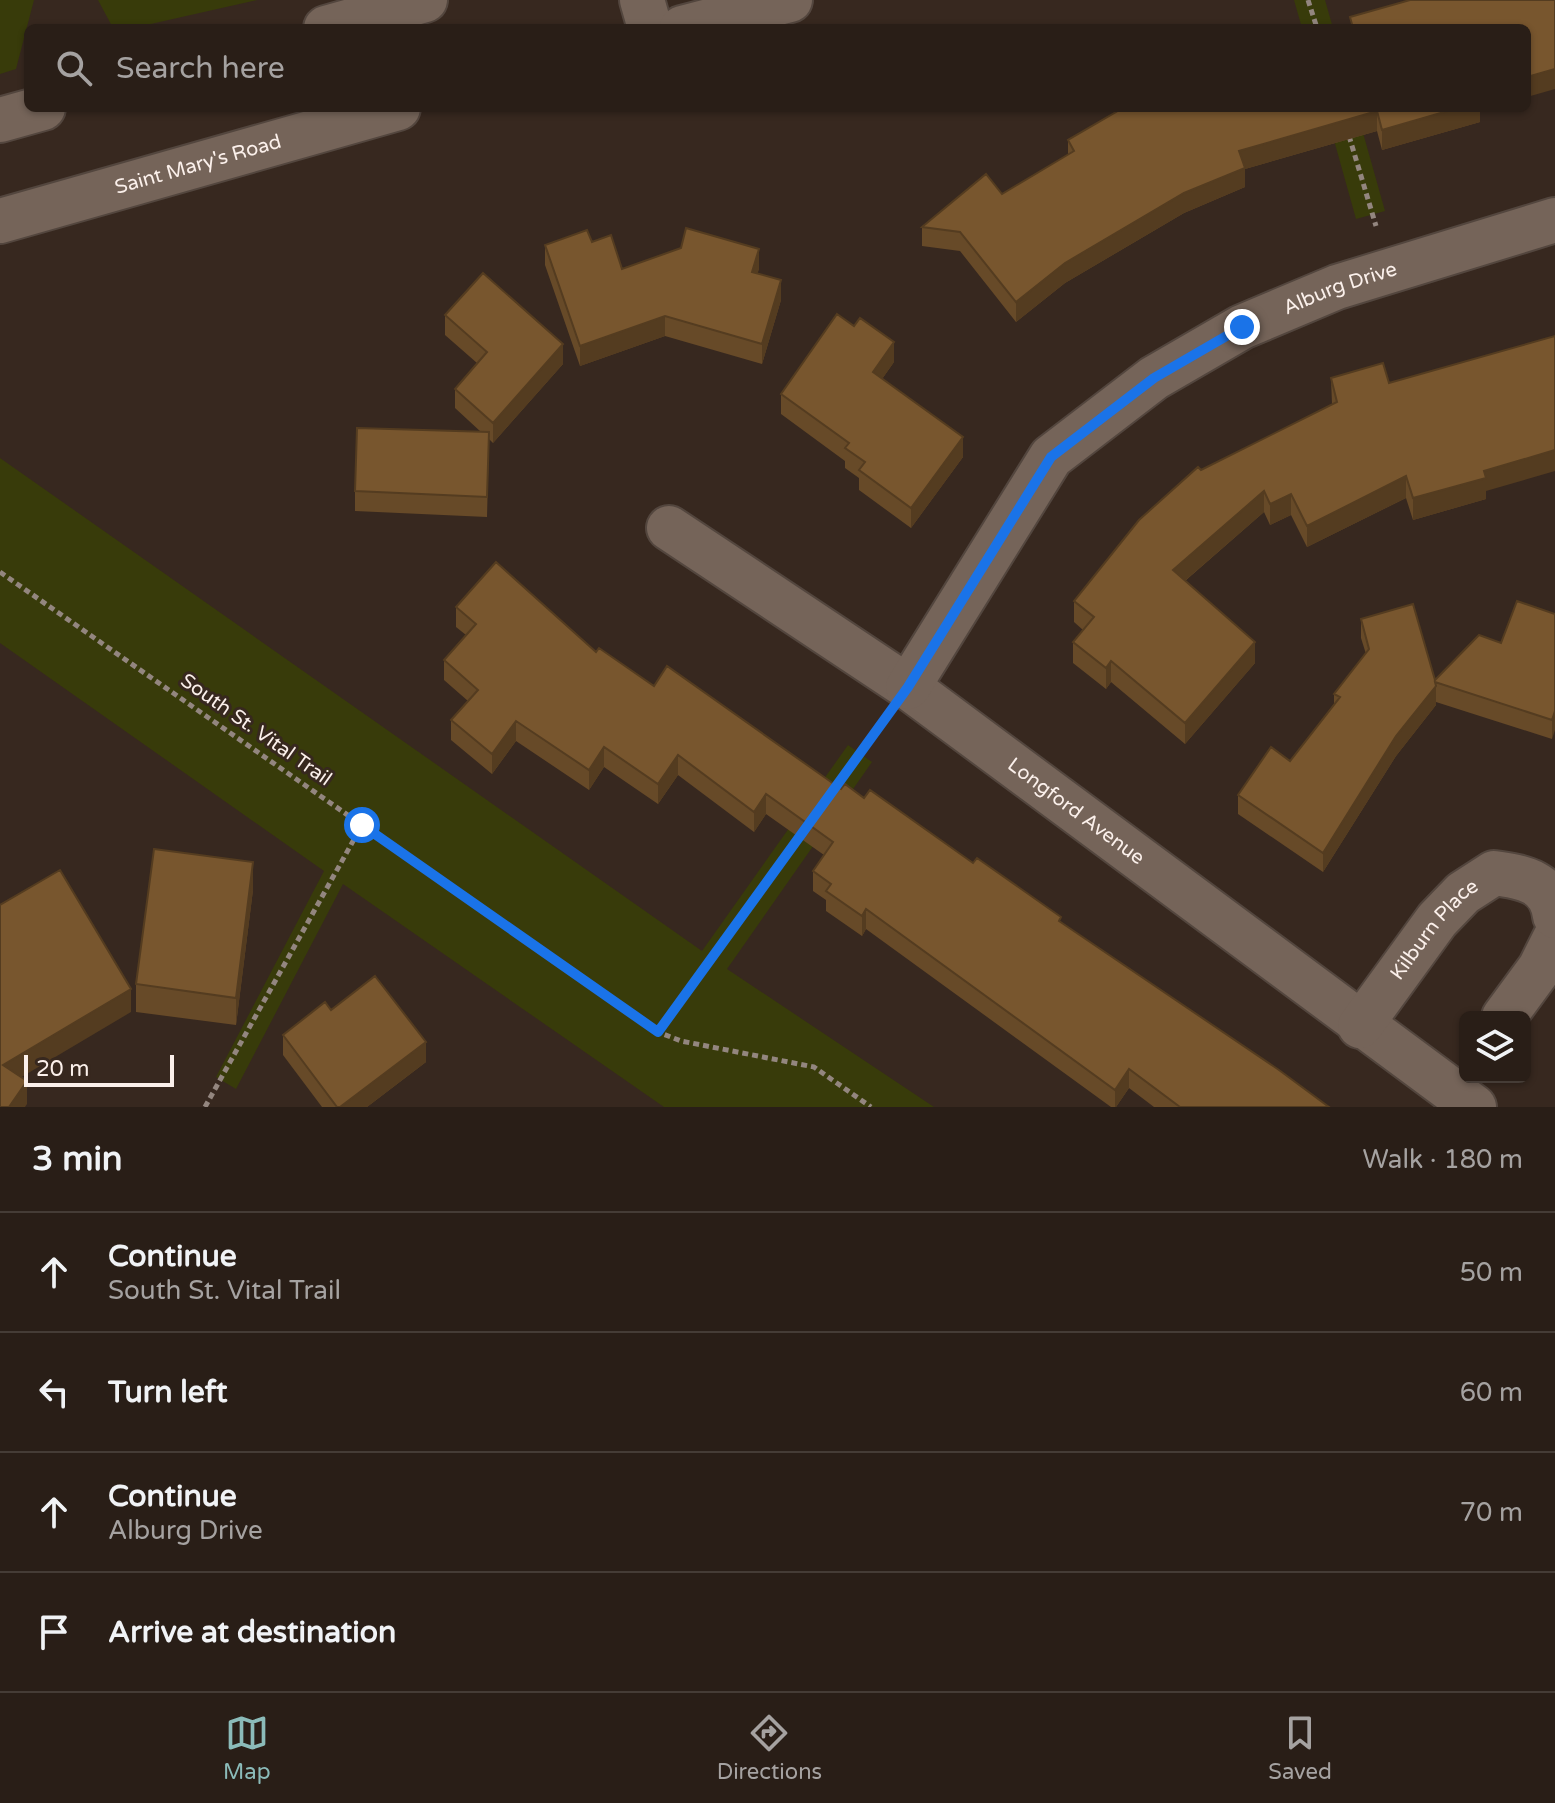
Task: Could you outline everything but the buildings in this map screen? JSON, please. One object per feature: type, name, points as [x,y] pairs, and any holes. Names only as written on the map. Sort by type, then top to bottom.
[{"type":"street","points":[[340,24],[425,0]]},
{"type":"street","points":[[642,0],[649,24]]},
{"type":"street","points":[[697,24],[790,0]]},
{"type":"street","points":[[0,120],[29,112]]},
{"type":"street","name":"Saint Mary's Road","points":[[0,221],[384,112]]},
{"type":"street","name":"Alburg Drive","points":[[908,687],[1051,457],[1154,378],[1242,327],[1389,269],[1555,220]]},
{"type":"street","name":"Longford Avenue","points":[[669,528],[908,687],[1360,1026],[1463,1089]]},
{"type":"street","name":"Kilburn Place","points":[[1360,1026],[1437,920],[1463,893],[1494,873],[1531,878],[1553,900],[1555,916]]},
{"type":"street","points":[[1508,1011],[1540,968],[1555,938]]},
{"type":"path","points":[[1308,0],[1316,24]]},
{"type":"path","points":[[1345,123],[1389,269]]},
{"type":"path","name":"South St. Vital Trail","points":[[0,572],[658,1032],[681,1041],[814,1067],[871,1107]]},
{"type":"path","points":[[824,802],[908,687]]},
{"type":"path","points":[[205,1107],[362,825]]},
{"type":"path","points":[[658,1032],[806,828]]},
{"type":"shaded area","points":[[0,0],[34,0],[28,24],[24,24],[24,38],[16,69],[0,74]]},
{"type":"shaded area","points":[[98,0],[257,0],[151,24],[111,24]]},
{"type":"shaded area","points":[[1294,0],[1325,0],[1332,24],[1301,24]]},
{"type":"shaded area","points":[[1326,112],[1357,112],[1385,211],[1356,219]]},
{"type":"shaded area","points":[[0,458],[702,951],[848,745],[872,762],[727,969],[934,1107],[664,1107],[343,884],[236,1089],[216,1077],[324,871],[0,643]]},
{"type":"route","points":[[362,825],[658,1032],[908,687],[1051,457],[1154,378],[1242,327]]}]
